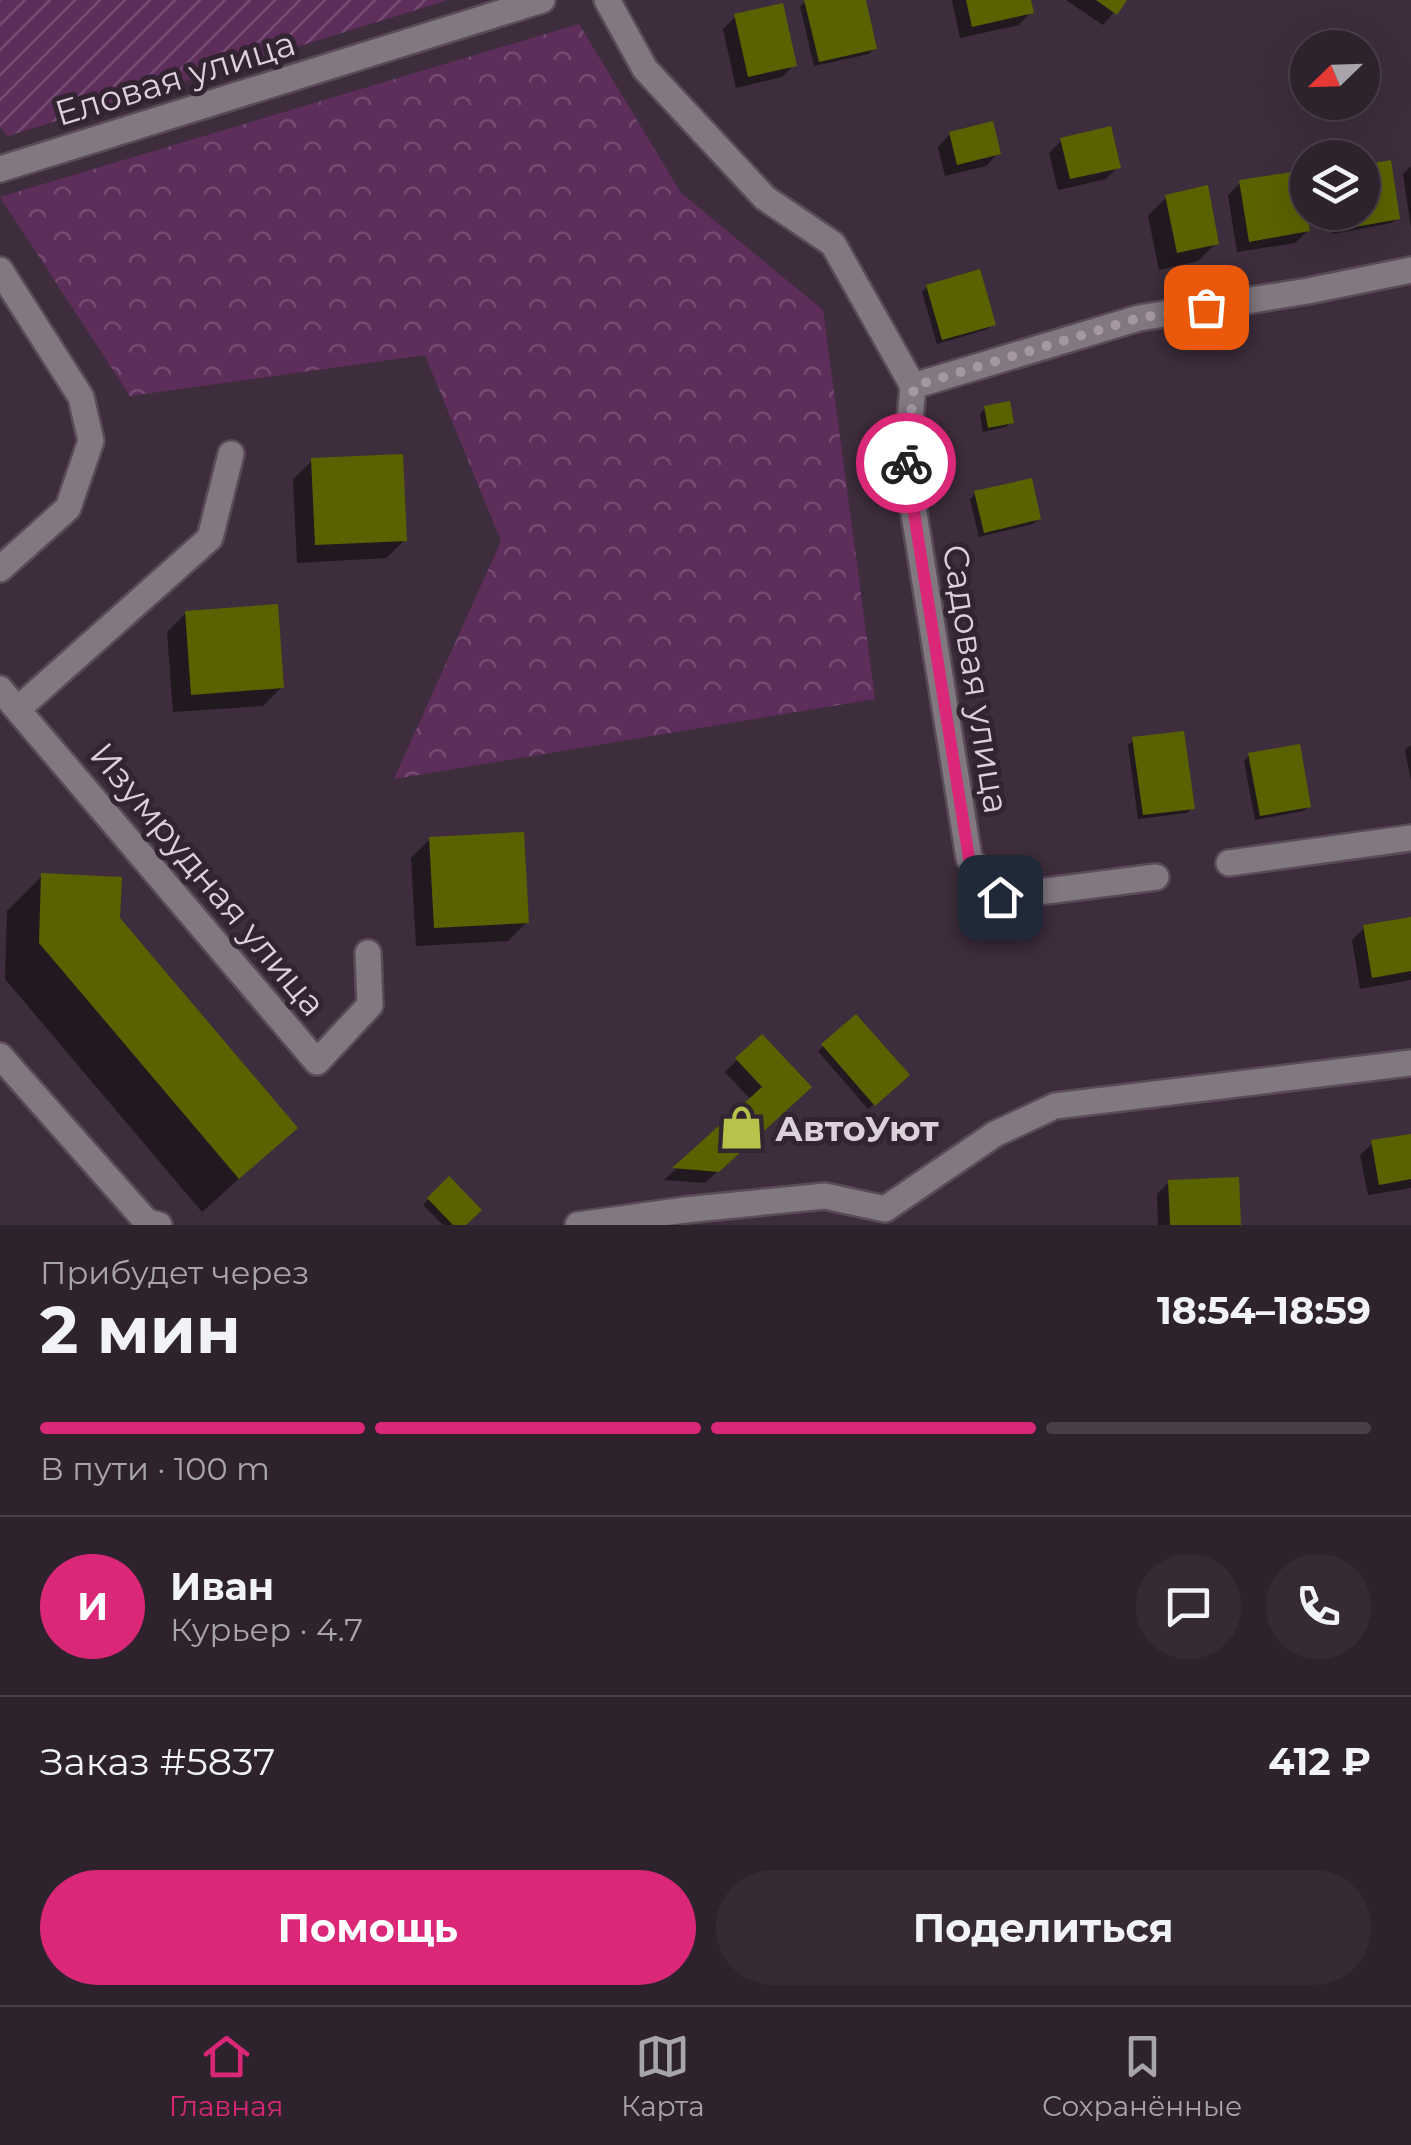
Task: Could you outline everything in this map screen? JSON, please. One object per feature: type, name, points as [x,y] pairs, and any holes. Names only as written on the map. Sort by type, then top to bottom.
[{"type":"street","name":"Еловая улица","points":[[0,169],[542,0]]},
{"type":"street","points":[[606,0],[645,68],[671,97],[765,198],[833,244],[914,386],[1139,318],[1411,270]]},
{"type":"street","points":[[0,270],[81,397],[90,441],[68,508],[0,570]]},
{"type":"street","name":"Садовая улица","points":[[914,386],[906,462],[969,858],[1000,897],[1156,877]]},
{"type":"street","points":[[18,708],[210,538],[231,454]]},
{"type":"street","name":"Изумрудная улица","points":[[0,689],[317,1062],[370,1004],[368,954]]},
{"type":"street","points":[[1230,863],[1411,838]]},
{"type":"street","points":[[0,1056],[150,1224]]},
{"type":"street","points":[[578,1225],[825,1196],[890,1217],[995,1134],[1055,1106],[1411,1063]]},
{"type":"green space","points":[[0,0],[448,0],[8,136],[0,127]]},
{"type":"green space","points":[[579,24],[681,193],[823,310],[875,699],[394,779],[501,541],[425,355],[130,396],[0,197]]},
{"type":"building","points":[[804,0],[866,0],[877,49],[819,62]]},
{"type":"building","points":[[966,0],[1031,0],[1034,13],[972,27]]},
{"type":"building","points":[[1096,0],[1127,0],[1117,15]]},
{"type":"building","points":[[783,3],[797,66],[748,77],[734,14]]},
{"type":"building","points":[[993,121],[1001,154],[957,165],[949,132]]},
{"type":"building","points":[[1111,126],[1121,168],[1070,179],[1060,138]]},
{"type":"building","points":[[1391,160],[1400,219],[1380,223],[1380,162]]},
{"type":"building","points":[[1290,172],[1290,230],[1310,231],[1249,242],[1239,180]]},
{"type":"building","points":[[1208,185],[1219,244],[1177,253],[1165,195]]},
{"type":"building","points":[[980,269],[996,325],[942,340],[926,285]]},
{"type":"building","points":[[1010,401],[1014,423],[988,428],[984,406]]},
{"type":"building","points":[[403,454],[407,541],[315,545],[311,458]]},
{"type":"building","points":[[1032,478],[1041,519],[984,533],[974,491]]},
{"type":"building","points":[[278,604],[284,688],[191,695],[185,611]]},
{"type":"building","points":[[1184,731],[1195,809],[1143,815],[1132,737]]},
{"type":"building","points":[[1300,744],[1311,807],[1260,816],[1248,753]]},
{"type":"building","points":[[524,832],[529,923],[434,928],[429,837]]},
{"type":"building","points":[[41,873],[122,877],[120,918],[298,1128],[239,1179],[39,943]]},
{"type":"building","points":[[1411,917],[1411,971],[1372,978],[1363,925]]},
{"type":"building","points":[[856,1014],[910,1075],[875,1106],[821,1044]]},
{"type":"building","name":"АвтоУют","points":[[762,1034],[812,1087],[719,1172],[672,1168],[762,1087],[735,1058]]},
{"type":"building","points":[[1411,1134],[1411,1179],[1379,1185],[1371,1140]]},
{"type":"building","points":[[449,1176],[482,1210],[466,1225],[453,1225],[427,1198]]},
{"type":"building","points":[[1239,1177],[1241,1225],[1170,1225],[1168,1180]]},
{"type":"way so far","points":[[906,463],[914,386],[1139,318],[1206,307]]},
{"type":"place","name":"АвтоУют","points":[[742,1128]]},
{"type":"route","points":[[906,463],[969,858],[1000,897]]}]
